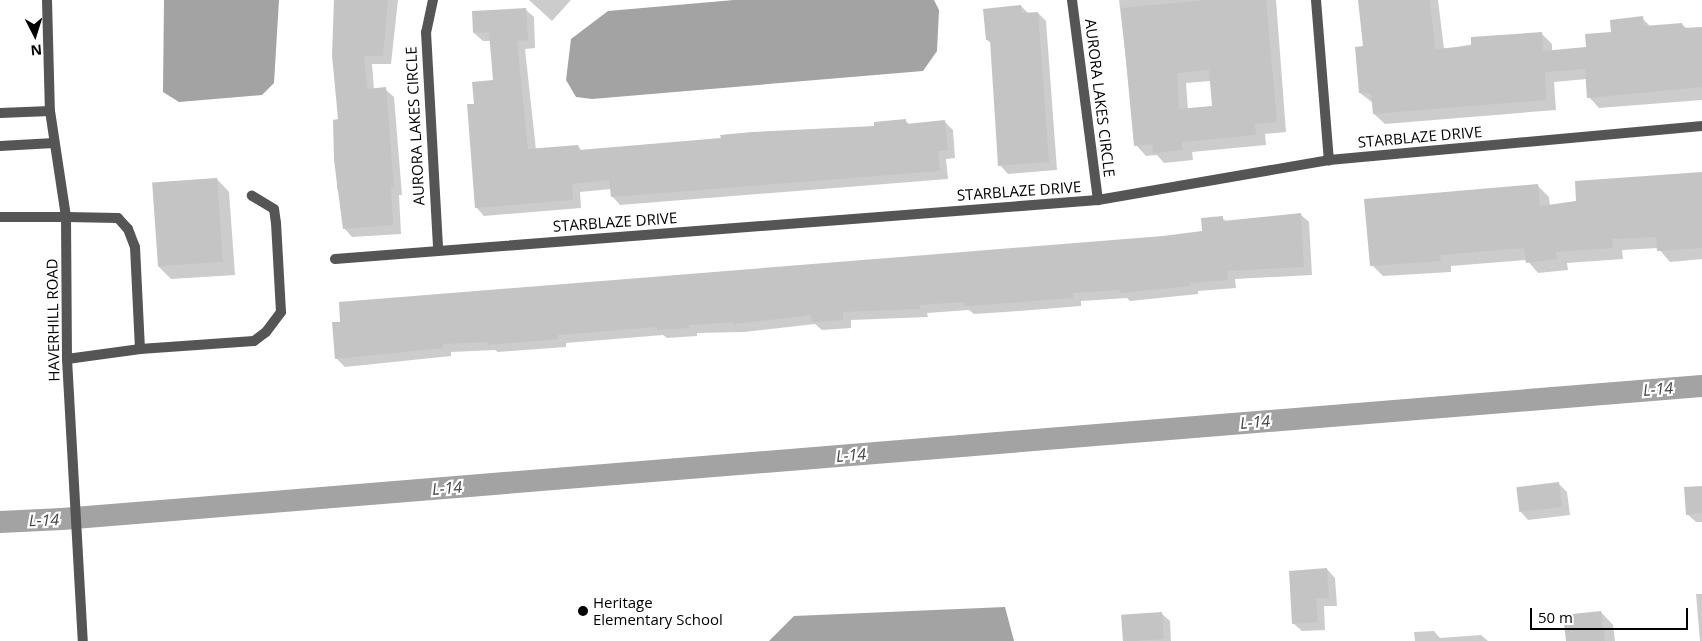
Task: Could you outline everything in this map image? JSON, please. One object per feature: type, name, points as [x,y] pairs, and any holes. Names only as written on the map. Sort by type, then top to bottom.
[{"type":"street","name":"HAVERHILL ROAD","points":[[47,0],[50,111],[66,217],[67,359],[83,641]]},
{"type":"street","name":"AURORA LAKES CIRCLE","points":[[433,0],[426,32],[438,250]]},
{"type":"street","name":"AURORA LAKES CIRCLE","points":[[1072,0],[1098,200]]},
{"type":"street","points":[[1316,0],[1328,160]]},
{"type":"street","points":[[0,113],[50,111]]},
{"type":"street","name":"STARBLAZE DRIVE","points":[[335,258],[1098,200],[1328,160],[1702,126]]},
{"type":"street","points":[[0,146],[54,143]]},
{"type":"street","points":[[67,359],[140,349],[254,340],[266,332],[281,312],[274,209],[252,196]]},
{"type":"street","points":[[0,217],[118,218],[128,229],[135,247],[140,349]]},
{"type":"shaded area","points":[[164,0],[279,0],[274,83],[262,95],[179,102],[163,92]]},
{"type":"shaded area","points":[[734,0],[934,0],[939,10],[937,51],[923,71],[592,99],[576,97],[566,80],[571,39],[608,11]]},
{"type":"shaded area","points":[[1005,607],[1014,641],[769,641],[794,616]]},
{"type":"building","points":[[334,0],[388,0],[383,56],[364,56],[367,89],[386,87],[394,187],[391,187],[393,225],[343,229],[334,160],[333,120],[338,119],[332,55]]},
{"type":"building","points":[[1205,0],[1266,0],[1277,122],[1255,124],[1256,135],[1182,142],[1183,150],[1153,153],[1152,144],[1134,146],[1121,8]],"holes":[[[1209,70],[1212,106],[1179,109],[1177,73]]]},
{"type":"building","points":[[1358,0],[1430,0],[1435,49],[1471,46],[1471,37],[1542,32],[1543,51],[1586,47],[1585,34],[1611,32],[1610,20],[1643,16],[1644,26],[1682,23],[1683,28],[1702,27],[1702,87],[1587,98],[1585,69],[1545,72],[1546,100],[1373,114],[1371,93],[1359,93],[1355,47],[1363,46]]},
{"type":"building","points":[[1021,5],[1022,13],[1038,12],[1049,162],[998,166],[990,40],[986,40],[983,9]]},
{"type":"building","points":[[526,8],[528,40],[517,41],[528,149],[578,145],[579,150],[721,138],[720,135],[752,132],[874,126],[874,122],[906,119],[906,124],[945,120],[948,150],[938,151],[940,171],[611,197],[609,180],[572,184],[573,200],[475,208],[467,104],[474,104],[472,82],[493,80],[489,32],[473,33],[472,11]]},
{"type":"building","points":[[1702,172],[1702,248],[1657,251],[1656,237],[1612,239],[1613,248],[1556,252],[1557,259],[1526,263],[1524,248],[1440,255],[1441,261],[1370,266],[1364,199],[1538,184],[1540,206],[1576,201],[1575,181]]},
{"type":"building","points":[[217,178],[223,262],[158,266],[152,183]]},
{"type":"building","points":[[1301,213],[1304,267],[1227,271],[1228,280],[1190,283],[1190,286],[1120,293],[1120,290],[1073,293],[1073,298],[996,304],[964,306],[964,302],[920,305],[920,309],[843,312],[843,320],[812,322],[811,315],[734,324],[734,322],[689,325],[689,328],[657,330],[657,327],[558,335],[558,339],[488,345],[488,342],[443,344],[443,348],[335,359],[332,322],[340,322],[339,302],[1163,236],[1202,231],[1201,218],[1223,216],[1223,221]]},
{"type":"building","points":[[1559,482],[1562,507],[1519,512],[1516,487]]},
{"type":"building","points":[[1702,486],[1702,513],[1686,515],[1684,487]]},
{"type":"building","points":[[1327,568],[1329,598],[1316,598],[1318,622],[1292,624],[1289,571]]},
{"type":"building","points":[[1601,611],[1605,641],[1566,641],[1563,615]]},
{"type":"building","points":[[1162,612],[1164,639],[1123,641],[1121,615]]},
{"type":"waterway","name":"L-14","points":[[0,522],[62,519],[1702,386]]},
{"type":"place","name":"Heritage Elementary School","points":[[583,611]]}]
